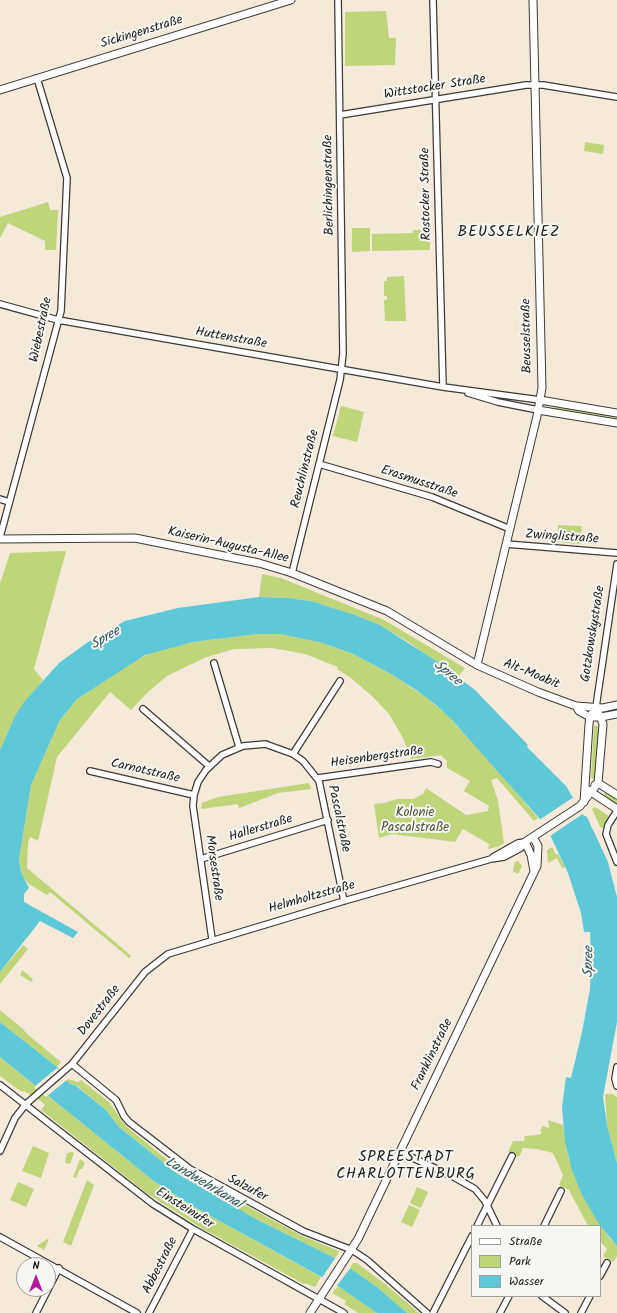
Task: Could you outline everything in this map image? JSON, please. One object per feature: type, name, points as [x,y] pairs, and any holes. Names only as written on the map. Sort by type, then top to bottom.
[{"type":"main road","name":"Sickingenstraße","points":[[0,90],[292,0]]},
{"type":"main road","name":"Beusselstraße","points":[[477,665],[542,388],[533,0]]},
{"type":"main road","points":[[540,400],[617,413]]},
{"type":"main road","points":[[538,410],[617,423]]},
{"type":"main road","name":"Kaiserin-Augusta-Allee","points":[[0,538],[135,538],[260,563],[292,573],[403,619],[477,665]]},
{"type":"main road","name":"Alt-Moabit","points":[[477,665],[529,688],[576,706],[596,707],[617,705]]},
{"type":"main road","name":"Alt-Moabit","points":[[576,706],[579,711],[590,717]]},
{"type":"main road","points":[[582,804],[598,784],[602,728],[601,717],[596,707]]},
{"type":"main road","name":"Gotzkowskystraße","points":[[582,804],[585,788],[590,717],[596,707]]},
{"type":"main road","points":[[590,717],[601,717],[617,714]]},
{"type":"main road","points":[[585,788],[598,784],[617,795]]},
{"type":"main road","points":[[585,788],[617,810]]},
{"type":"main road","name":"Helmholtzstraße","points":[[525,842],[582,804]]},
{"type":"main road","name":"Franklinstraße","points":[[310,1313],[324,1289],[352,1250],[537,866],[538,849],[533,837]]},
{"type":"main road","points":[[525,842],[531,855],[534,871]]},
{"type":"street","name":"Berlichingenstraße","points":[[338,0],[343,353],[341,370]]},
{"type":"street","name":"Rostocker Straße","points":[[433,0],[443,387]]},
{"type":"street","name":"Wiebestraße","points":[[0,538],[61,306],[67,178],[37,78]]},
{"type":"street","name":"Wittstocker Straße","points":[[340,115],[534,85],[617,97]]},
{"type":"street","name":"Huttenstraße","points":[[0,304],[58,320],[460,390],[540,400]]},
{"type":"street","name":"Reuchlinstraße","points":[[292,573],[341,370]]},
{"type":"street","name":"Huttenstraße","points":[[460,390],[498,402],[538,410]]},
{"type":"street","name":"Erasmusstraße","points":[[319,464],[432,497],[510,529]]},
{"type":"street","points":[[0,499],[9,502]]},
{"type":"street","name":"Zwinglistraße","points":[[506,544],[617,553]]},
{"type":"street","name":"Gotzkowskystraße","points":[[596,707],[617,564]]},
{"type":"street","points":[[214,663],[239,747]]},
{"type":"street","points":[[293,754],[340,681]]},
{"type":"street","points":[[143,709],[209,766]]},
{"type":"street","name":"Pascalstraße","points":[[194,797],[198,782],[209,766],[222,755],[239,747],[267,745],[293,754],[303,761],[318,778],[344,901]]},
{"type":"street","name":"Heisenbergstraße","points":[[318,778],[431,762],[438,764]]},
{"type":"street","name":"Carnotstraße","points":[[90,771],[194,797]]},
{"type":"street","name":"Morsestraße","points":[[194,797],[193,806],[212,939]]},
{"type":"street","points":[[617,810],[606,829],[606,834],[617,862]]},
{"type":"street","name":"Hallerstraße","points":[[201,859],[328,820]]},
{"type":"street","name":"Helmholtzstraße","points":[[145,972],[168,954],[212,939],[491,859],[504,857],[516,851],[525,842]]},
{"type":"street","name":"Dovestraße","points":[[0,1151],[15,1118],[26,1104],[72,1064],[145,972]]},
{"type":"street","name":"Salzufer","points":[[72,1064],[116,1100],[124,1116],[129,1122],[190,1169],[303,1231],[352,1250],[367,1260],[426,1313]]},
{"type":"street","points":[[617,1067],[614,1079],[617,1086]]},
{"type":"street","name":"Einsteinufer","points":[[0,1085],[154,1204],[193,1229],[344,1313]]},
{"type":"street","points":[[400,1152],[464,1182],[478,1192],[496,1225]]},
{"type":"street","points":[[478,1225],[512,1156]]},
{"type":"street","points":[[544,1225],[561,1191]]},
{"type":"street","name":"Abbestraße","points":[[149,1313],[193,1229]]},
{"type":"street","points":[[0,1237],[59,1268],[65,1274],[137,1313]]},
{"type":"street","points":[[434,1313],[471,1238]]},
{"type":"street","points":[[601,1274],[607,1263]]},
{"type":"street","points":[[36,1313],[59,1268]]},
{"type":"street","points":[[500,1313],[508,1297]]},
{"type":"street","points":[[543,1297],[565,1313]]},
{"type":"street","points":[[581,1313],[589,1297]]},
{"type":"green space","points":[[386,11],[389,38],[396,38],[395,65],[345,66],[345,12]]},
{"type":"green space","points":[[585,142],[604,145],[603,154],[584,151]]},
{"type":"green space","points":[[48,202],[50,210],[58,210],[56,250],[45,250],[45,241],[8,223],[0,238],[0,217]]},
{"type":"green space","points":[[352,228],[370,228],[370,251],[352,252]]},
{"type":"green space","points":[[413,230],[430,230],[430,250],[372,251],[372,234],[413,233]]},
{"type":"green space","points":[[404,276],[406,321],[385,321],[384,300],[387,300],[387,296],[384,296],[384,281],[387,281],[387,277]]},
{"type":"green space","points":[[341,406],[364,412],[357,442],[333,436]]},
{"type":"green space","points":[[555,407],[617,416],[617,418],[555,409]]},
{"type":"green space","points":[[558,525],[582,526],[580,544],[557,542]]},
{"type":"green space","points":[[66,551],[34,669],[43,680],[14,718],[0,750],[0,584],[10,553]]},
{"type":"green space","points":[[262,574],[281,578],[384,620],[465,668],[458,677],[410,643],[380,625],[352,614],[311,601],[288,598],[259,597]]},
{"type":"green space","name":"Kolonie Pascalstraße","points":[[258,634],[279,634],[319,642],[351,653],[391,674],[427,698],[446,714],[503,776],[538,818],[534,821],[497,778],[491,780],[498,801],[504,843],[500,846],[488,849],[489,844],[463,829],[455,842],[392,834],[379,838],[374,804],[397,799],[413,799],[423,794],[426,788],[466,815],[488,811],[489,806],[464,791],[470,781],[447,768],[447,761],[441,755],[411,759],[403,738],[389,714],[373,697],[351,678],[337,669],[338,667],[305,654],[272,648],[234,649],[204,658],[167,676],[148,692],[131,710],[110,692],[57,757],[38,841],[30,837],[28,843],[27,868],[128,953],[131,956],[129,958],[50,892],[47,895],[29,884],[22,876],[19,859],[31,785],[60,720],[77,699],[137,659],[159,650],[193,642]]},
{"type":"green space","points":[[594,726],[599,726],[599,729],[595,776],[593,779],[591,777]]},
{"type":"green space","points":[[309,783],[311,789],[278,793],[239,808],[238,804],[201,809],[202,803],[218,797]]},
{"type":"green space","points":[[606,791],[617,798],[617,805],[603,797]]},
{"type":"green space","points":[[595,807],[609,816],[603,828],[600,827],[592,809]]},
{"type":"green space","points":[[552,847],[556,855],[558,854],[565,867],[562,868],[557,858],[548,863],[547,850]]},
{"type":"green space","points":[[518,861],[522,866],[518,874],[513,871],[515,862]]},
{"type":"green space","points":[[23,945],[28,949],[0,984],[0,972]]},
{"type":"green space","points":[[22,970],[33,979],[31,982],[20,975]]},
{"type":"green space","points":[[0,1010],[61,1062],[57,1067],[0,1022]]},
{"type":"green space","points":[[0,1057],[155,1182],[196,1208],[321,1277],[315,1287],[305,1283],[304,1284],[203,1229],[145,1192],[41,1110],[45,1105],[41,1101],[24,1091],[22,1092],[0,1076]]},
{"type":"green space","points":[[68,1079],[78,1082],[81,1080],[90,1087],[109,1102],[126,1126],[161,1155],[190,1175],[302,1236],[339,1251],[338,1254],[335,1258],[256,1219],[178,1174],[119,1127],[106,1110],[76,1085],[70,1084],[66,1080]]},
{"type":"green space","points":[[605,1094],[612,1094],[617,1097],[617,1163],[607,1125]]},
{"type":"green space","points":[[548,1120],[563,1125],[567,1152],[582,1195],[609,1237],[617,1246],[617,1256],[613,1262],[603,1256],[607,1249],[601,1242],[601,1225],[587,1225],[569,1190],[559,1185],[563,1175],[553,1153],[537,1149],[523,1148],[519,1157],[508,1152],[513,1141],[524,1141],[525,1136],[538,1135],[542,1133],[540,1130],[543,1126],[549,1128]]},
{"type":"green space","points":[[33,1146],[49,1153],[41,1178],[22,1171]]},
{"type":"green space","points":[[67,1153],[74,1153],[70,1164],[65,1163]]},
{"type":"green space","points":[[80,1159],[85,1163],[82,1169],[80,1169],[76,1178],[73,1177]]},
{"type":"green space","points":[[87,1180],[94,1185],[71,1246],[63,1242]]},
{"type":"green space","points":[[18,1182],[34,1189],[26,1207],[10,1200]]},
{"type":"green space","points":[[417,1187],[428,1192],[421,1208],[410,1203]]},
{"type":"green space","points":[[409,1205],[420,1210],[412,1227],[401,1222]]},
{"type":"green space","points":[[49,1239],[44,1250],[37,1246]]},
{"type":"green space","points":[[353,1263],[357,1263],[385,1284],[419,1313],[407,1313],[377,1287],[349,1268]]},
{"type":"green space","points":[[338,1286],[377,1313],[358,1313],[344,1304],[346,1301],[332,1293]]},
{"type":"water","name":"Spree","points":[[259,597],[288,598],[311,601],[380,625],[438,662],[475,690],[528,745],[527,747],[566,786],[583,815],[587,817],[608,862],[617,897],[617,1022],[603,1097],[607,1125],[617,1163],[617,1246],[599,1224],[582,1195],[572,1170],[565,1142],[562,1107],[566,1077],[571,1078],[582,1032],[590,989],[591,959],[590,932],[584,932],[581,913],[568,873],[551,837],[540,819],[452,720],[436,705],[416,690],[391,674],[351,653],[319,642],[279,634],[258,634],[193,642],[145,655],[77,699],[60,720],[31,785],[19,859],[21,872],[29,888],[24,894],[24,902],[78,932],[73,938],[40,921],[0,972],[0,750],[14,718],[24,702],[59,663],[88,642],[125,621],[178,608]]},
{"type":"water","points":[[0,1022],[57,1067],[63,1073],[61,1075],[70,1084],[75,1085],[106,1110],[119,1127],[178,1174],[256,1219],[335,1258],[377,1287],[407,1313],[377,1313],[338,1286],[196,1208],[155,1182],[0,1057]]},
{"type":"pier","points":[[574,797],[584,813],[550,836],[539,820]]},
{"type":"pier","points":[[57,1068],[68,1079],[46,1097],[34,1087]]},
{"type":"pier","points":[[336,1257],[351,1267],[336,1287],[321,1279]]},
{"type":"district","name":"BEUSSELKIEZ","points":[[509,233]]},
{"type":"district","name":"SPREESTADT CHARLOTTENBURG","points":[[406,1166]]},
{"type":"water label","name":"Landwehrkanal","points":[[203,1184]]}]
